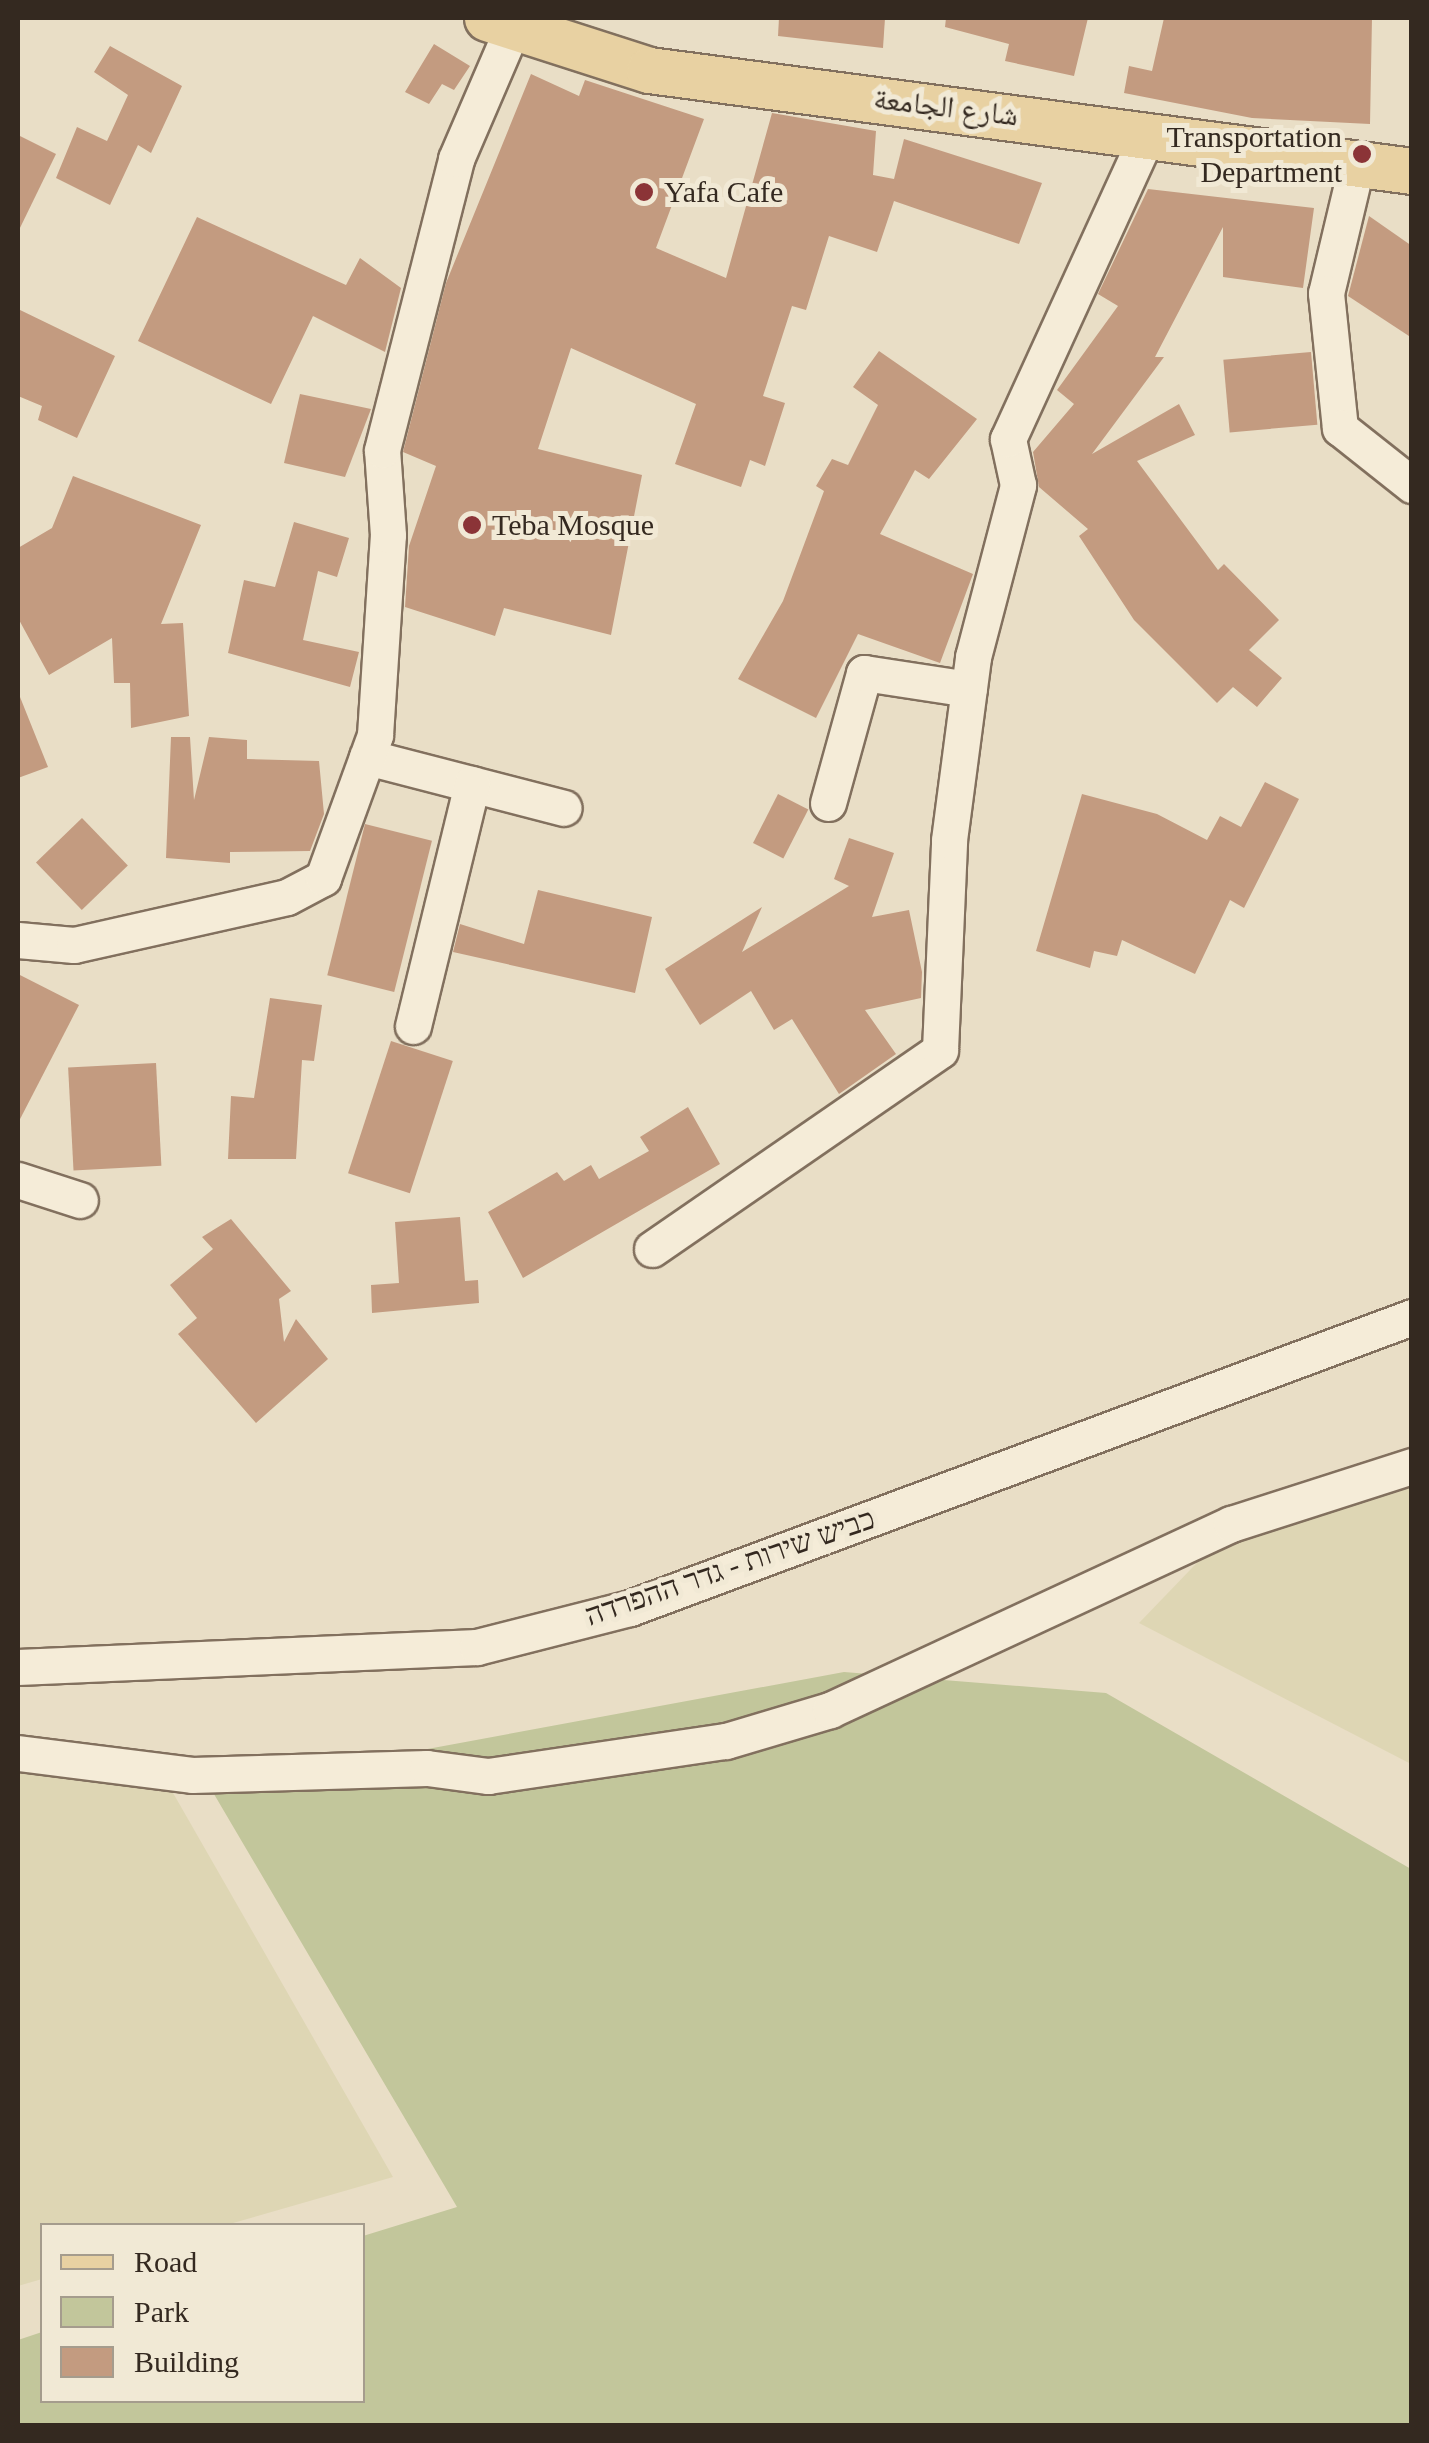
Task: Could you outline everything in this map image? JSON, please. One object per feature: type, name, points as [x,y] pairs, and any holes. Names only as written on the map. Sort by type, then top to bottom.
[{"type":"main road","name":"شارع الجامعة","points":[[500,23],[650,70],[1395,160]]},
{"type":"street","points":[[18,938],[74,945],[287,897],[323,878],[366,758],[388,536],[382,450],[456,159],[500,23]]},
{"type":"street","points":[[652,1249],[940,1050],[949,840],[969,689],[1018,484],[1008,439],[1148,133]]},
{"type":"street","points":[[1395,160],[1326,293],[1340,428],[1412,486]]},
{"type":"street","points":[[828,803],[864,673],[969,689]]},
{"type":"street","points":[[366,758],[564,808]]},
{"type":"street","points":[[413,1026],[472,784]]},
{"type":"street","points":[[18,1180],[80,1200]]},
{"type":"street","name":"כביש שירות - גדר ההפרדה","points":[[18,1667],[476,1648],[630,1608],[1412,1317]]},
{"type":"street","points":[[18,1753],[192,1775],[426,1768],[488,1776],[726,1742],[830,1710],[1231,1524],[1412,1466]]},
{"type":"shaded area","points":[[1411,1481],[1411,1764],[1139,1623],[1216,1543]]},
{"type":"shaded area","points":[[18,1741],[149,1751],[393,2177],[233,2223],[40,2223],[40,2280],[18,2286]]},
{"type":"green space","points":[[844,1672],[1106,1693],[1411,1869],[1411,2425],[18,2426],[18,2340],[40,2333],[40,2403],[365,2403],[365,2235],[457,2207],[211,1789]]},
{"type":"building","points":[[779,18],[885,18],[883,48],[778,36]]},
{"type":"building","points":[[946,18],[1088,18],[1074,76],[1005,61],[1009,44],[945,27]]},
{"type":"building","points":[[1164,18],[1372,18],[1370,124],[1252,118],[1124,93],[1129,66],[1152,71]]},
{"type":"building","points":[[434,44],[470,66],[454,90],[442,84],[429,104],[405,92]]},
{"type":"building","points":[[110,46],[182,86],[151,153],[138,145],[110,205],[56,178],[77,127],[107,141],[128,95],[94,72]]},
{"type":"building","points":[[531,74],[579,96],[585,80],[704,119],[656,248],[726,278],[772,113],[876,131],[873,175],[894,179],[904,139],[1042,183],[1019,244],[894,201],[877,252],[829,236],[806,310],[792,306],[763,396],[785,403],[765,466],[750,460],[741,487],[675,464],[696,404],[571,348],[538,449],[642,475],[611,635],[504,608],[495,636],[405,607],[409,546],[436,466],[403,452],[446,283]]},
{"type":"building","points":[[18,135],[56,154],[18,232]]},
{"type":"building","points":[[1148,189],[1314,208],[1303,288],[1223,277],[1223,227],[1155,357],[1164,357],[1092,454],[1179,404],[1195,435],[1137,461],[1218,570],[1224,564],[1279,620],[1249,650],[1282,678],[1257,707],[1233,687],[1217,703],[1134,620],[1079,536],[1088,529],[1039,487],[1033,452],[1074,404],[1057,390],[1118,306],[1098,294]]},
{"type":"building","points":[[1369,216],[1412,246],[1412,338],[1348,296]]},
{"type":"building","points":[[197,217],[346,285],[360,258],[401,288],[385,352],[313,316],[271,404],[138,341]]},
{"type":"building","points":[[18,309],[115,356],[77,438],[38,420],[42,406],[18,396]]},
{"type":"building","points":[[879,351],[977,419],[929,479],[915,470],[880,534],[973,574],[940,663],[858,634],[816,718],[738,679],[783,601],[824,491],[816,486],[832,459],[848,465],[878,405],[853,387]]},
{"type":"building","points":[[1311,352],[1317,425],[1230,432],[1223,360]]},
{"type":"building","points":[[300,394],[371,409],[345,477],[284,463]]},
{"type":"building","points":[[73,476],[201,525],[161,624],[183,623],[189,716],[131,728],[130,683],[114,683],[112,638],[49,675],[18,618],[18,548],[52,528]]},
{"type":"building","points":[[294,522],[349,538],[337,577],[318,571],[303,640],[359,652],[350,687],[228,653],[244,580],[275,587]]},
{"type":"building","points":[[18,692],[48,767],[18,778]]},
{"type":"building","points":[[171,737],[190,737],[194,800],[209,737],[247,740],[247,759],[319,761],[324,814],[310,851],[230,852],[230,863],[166,858]]},
{"type":"building","points":[[1265,782],[1299,799],[1244,908],[1230,900],[1195,974],[1122,940],[1117,956],[1094,951],[1090,968],[1036,951],[1082,794],[1157,814],[1207,840],[1220,816],[1241,827]]},
{"type":"building","points":[[778,794],[808,809],[783,858],[753,843]]},
{"type":"building","points":[[82,818],[128,865],[82,910],[36,862]]},
{"type":"building","points":[[365,824],[432,841],[394,992],[327,975]]},
{"type":"building","points":[[849,838],[894,853],[872,917],[909,910],[922,972],[921,998],[865,1010],[896,1054],[839,1094],[792,1019],[774,1030],[751,991],[700,1025],[665,969],[762,907],[742,952],[849,886],[834,879]]},
{"type":"building","points":[[538,890],[652,917],[635,993],[453,952],[460,924],[524,944]]},
{"type":"building","points":[[18,974],[79,1005],[18,1123]]},
{"type":"building","points":[[270,998],[322,1005],[314,1061],[302,1060],[296,1159],[228,1159],[231,1096],[254,1098]]},
{"type":"building","points":[[391,1041],[453,1061],[410,1193],[348,1173]]},
{"type":"building","points":[[156,1063],[161,1166],[74,1170],[68,1068]]},
{"type":"building","points":[[688,1107],[720,1164],[523,1278],[488,1212],[557,1172],[564,1181],[591,1165],[599,1179],[649,1151],[640,1137]]},
{"type":"building","points":[[460,1217],[465,1281],[478,1280],[479,1303],[372,1313],[371,1285],[399,1283],[395,1222]]},
{"type":"building","points":[[231,1219],[291,1291],[279,1299],[284,1342],[296,1319],[328,1359],[256,1423],[178,1334],[197,1318],[170,1285],[213,1249],[202,1237]]},
{"type":"place","name":"Transportation Department","points":[[1362,154]]},
{"type":"place","name":"Yafa Cafe","points":[[644,192]]},
{"type":"place","name":"Teba Mosque","points":[[472,525]]}]
